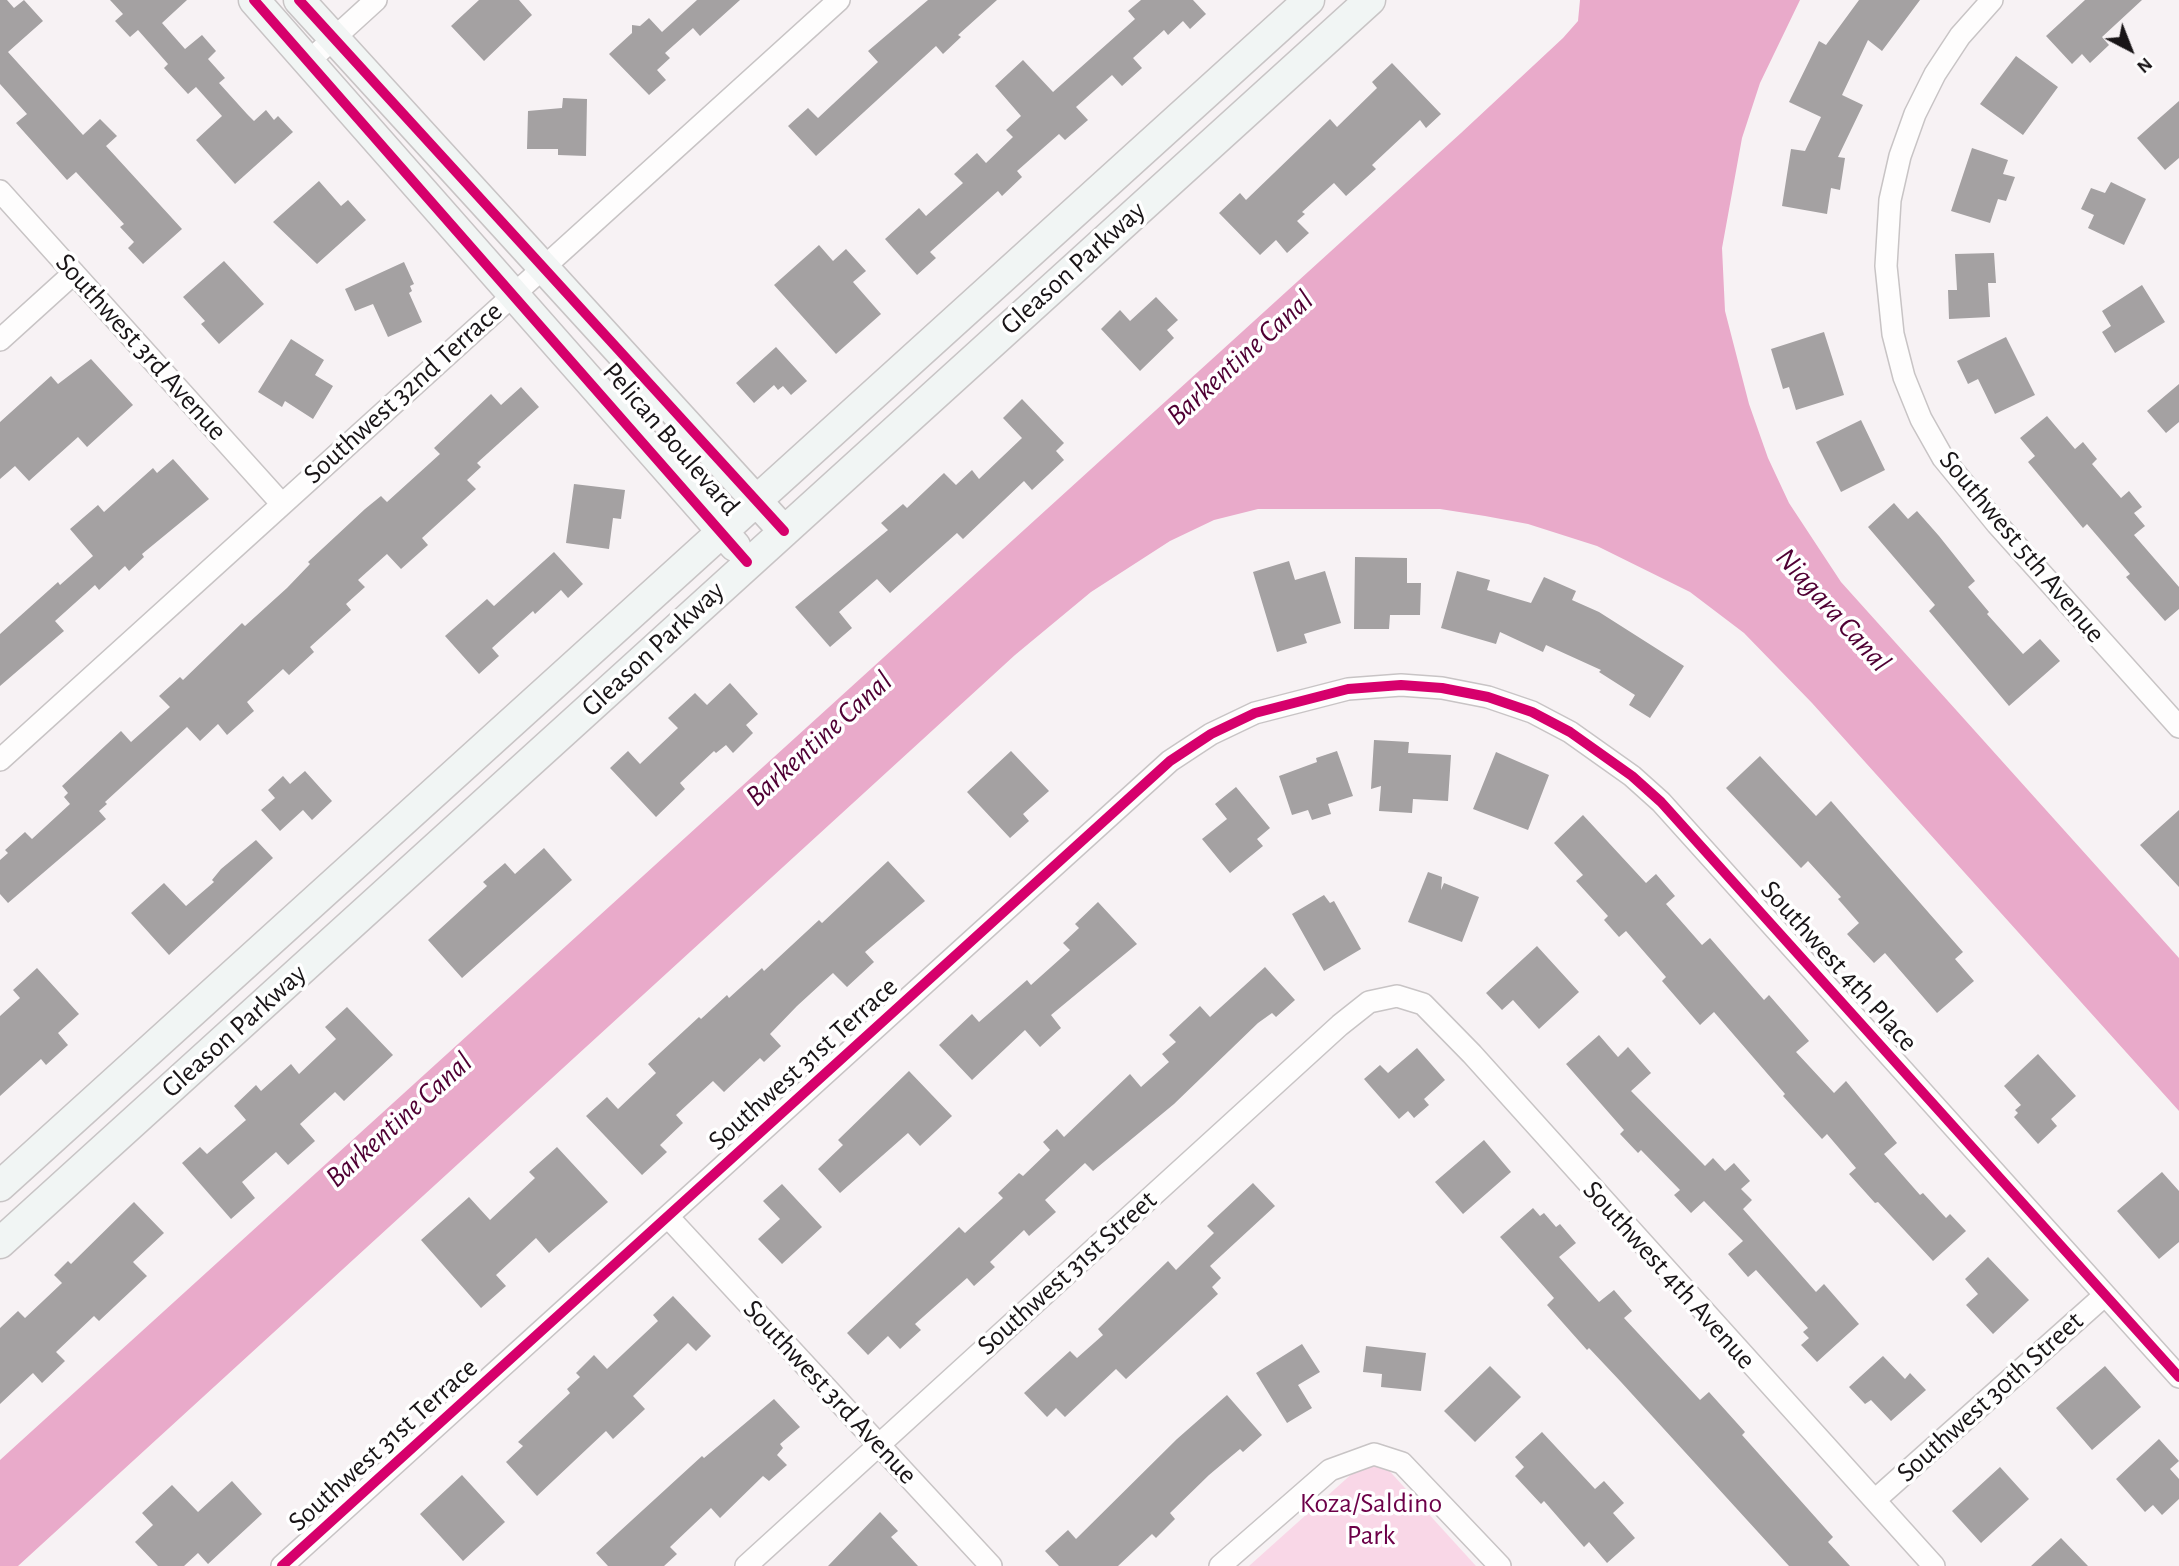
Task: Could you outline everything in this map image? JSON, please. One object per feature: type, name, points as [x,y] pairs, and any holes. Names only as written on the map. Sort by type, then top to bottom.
[{"type":"main road","name":"Pelican Boulevard","points":[[254,0],[747,562]]},
{"type":"main road","name":"Pelican Boulevard","points":[[299,0],[543,271],[784,531]]},
{"type":"main road","name":"Gleason Parkway","points":[[0,1186],[1309,0]]},
{"type":"main road","name":"Gleason Parkway","points":[[0,1243],[747,562],[1370,0]]},
{"type":"street","points":[[309,61],[376,0]]},
{"type":"street","name":"Southwest 32nd Terrace","points":[[0,760],[512,293],[543,271],[839,0]]},
{"type":"street","name":"Southwest 5th Avenue","points":[[1992,0],[1960,36],[1935,74],[1915,114],[1900,156],[1890,200],[1886,266],[1892,334],[1904,377],[1921,419],[1943,458],[1997,524],[2179,727]]},
{"type":"street","name":"Southwest 3rd Avenue","points":[[0,191],[281,503]]},
{"type":"street","points":[[0,340],[74,273]]},
{"type":"street","name":"Southwest 31st Terrace","points":[[282,1566],[1170,761],[1211,734],[1255,713],[1348,689],[1401,685]]},
{"type":"street","name":"Southwest 4th Place","points":[[1401,685],[1442,688],[1488,697],[1532,712],[1570,732],[1632,776],[1670,812],[2179,1377]]},
{"type":"street","name":"Southwest 31st Street","points":[[746,1566],[1340,1025],[1369,1002],[1397,996]]},
{"type":"street","name":"Southwest 4th Avenue","points":[[1397,996],[1423,1004],[1472,1054],[1934,1566]]},
{"type":"street","name":"Southwest 3rd Avenue","points":[[669,1218],[991,1566]]},
{"type":"street","name":"Southwest 30th Street","points":[[1875,1500],[2105,1295]]},
{"type":"street","points":[[1220,1566],[1330,1470],[1374,1454],[1402,1462],[1500,1566]]},
{"type":"green space","name":"Koza/Saldino Park","points":[[1374,1454],[1476,1566],[1249,1566]]},
{"type":"water","points":[[1580,0],[1800,0],[1760,83],[1742,138],[1722,248],[1725,311],[1749,404],[1768,458],[1789,503],[1841,582],[2179,958],[2179,1111],[1812,703],[1744,633],[1690,592],[1597,546],[1528,524],[1440,509],[1258,509],[1214,520],[1170,541],[1091,592],[1015,655],[18,1566],[0,1566],[0,1460],[1461,133],[1563,38],[1578,21]]},
{"type":"building","points":[[0,0],[7,0],[14,8],[24,0],[43,21],[8,52],[83,135],[100,119],[117,136],[106,146],[182,229],[143,264],[128,248],[134,242],[120,227],[124,224],[76,172],[67,180],[16,123],[27,114],[0,84]]},
{"type":"building","points":[[110,0],[187,0],[162,23],[185,49],[202,35],[216,51],[208,59],[225,78],[219,83],[254,121],[266,110],[274,120],[278,116],[293,132],[235,184],[196,140],[222,116],[196,87],[188,94],[164,68],[168,64],[138,30],[130,37],[115,21],[123,14]]},
{"type":"building","points":[[479,0],[519,0],[532,15],[484,61],[451,26]]},
{"type":"building","points":[[697,0],[740,0],[700,36],[693,28],[665,53],[670,58],[657,70],[666,80],[649,95],[609,54],[632,33],[632,25],[640,26],[649,18],[662,32]]},
{"type":"building","points":[[928,0],[997,0],[958,35],[961,37],[943,54],[936,46],[816,156],[788,126],[808,108],[818,118],[878,62],[868,51]]},
{"type":"building","points":[[1141,0],[1193,0],[1206,14],[1190,29],[1183,21],[1168,35],[1164,30],[1133,58],[1142,68],[1122,86],[1112,75],[1076,107],[1088,120],[1065,140],[1059,134],[1017,171],[1022,177],[1002,196],[998,191],[930,252],[936,258],[917,275],[885,239],[919,208],[926,216],[963,183],[954,174],[977,153],[986,163],[1013,137],[1006,130],[1021,116],[995,86],[1023,60],[1053,92],[1135,19],[1128,11]]},
{"type":"building","points":[[1859,0],[1920,0],[1882,51],[1868,40],[1842,95],[1863,105],[1838,157],[1845,158],[1840,190],[1831,188],[1827,214],[1782,206],[1791,149],[1805,151],[1821,117],[1789,102],[1819,41],[1826,45]]},
{"type":"building","points":[[2085,0],[2142,0],[2102,37],[2109,45],[2090,63],[2082,54],[2072,64],[2046,36]]},
{"type":"building","points":[[2016,56],[2058,87],[2023,135],[1980,104]]},
{"type":"building","points":[[1392,63],[1441,114],[1426,128],[1420,120],[1372,165],[1376,169],[1346,196],[1334,183],[1302,212],[1305,214],[1297,221],[1309,233],[1287,253],[1276,240],[1260,255],[1219,213],[1240,193],[1246,200],[1330,119],[1337,127],[1377,88],[1372,82]]},
{"type":"building","points":[[563,98],[587,99],[586,156],[558,155],[558,149],[527,149],[528,111],[562,108]]},
{"type":"building","points":[[2179,101],[2179,158],[2165,170],[2137,138]]},
{"type":"building","points":[[1972,148],[2008,160],[2003,174],[2015,177],[2006,201],[1998,199],[1990,223],[1951,211]]},
{"type":"building","points":[[319,181],[341,206],[348,200],[366,220],[317,264],[273,222]]},
{"type":"building","points":[[2111,182],[2146,199],[2124,245],[2088,228],[2094,215],[2081,209],[2091,188],[2105,193]]},
{"type":"building","points":[[819,245],[833,261],[846,249],[866,271],[853,282],[881,314],[836,354],[774,285]]},
{"type":"building","points":[[1994,253],[1996,283],[1988,283],[1990,317],[1949,319],[1948,290],[1957,290],[1955,254]]},
{"type":"building","points":[[224,261],[264,304],[219,344],[201,324],[205,321],[183,297]]},
{"type":"building","points":[[404,262],[414,284],[410,286],[412,291],[409,293],[422,322],[388,337],[373,304],[355,311],[345,289]]},
{"type":"building","points":[[2142,285],[2165,322],[2115,353],[2102,332],[2111,326],[2102,311]]},
{"type":"building","points":[[1156,297],[1178,320],[1167,330],[1174,338],[1140,371],[1101,329],[1120,310],[1130,321]]},
{"type":"building","points":[[1824,332],[1844,395],[1796,410],[1789,387],[1783,389],[1771,349]]},
{"type":"building","points":[[2006,337],[2035,395],[1995,414],[1978,379],[1968,384],[1957,361]]},
{"type":"building","points":[[291,339],[324,360],[315,375],[333,386],[313,419],[285,401],[282,407],[258,392]]},
{"type":"building","points":[[776,347],[807,381],[791,395],[783,386],[778,390],[774,385],[754,403],[736,383]]},
{"type":"building","points":[[91,359],[133,405],[87,447],[78,437],[29,481],[15,466],[0,479],[0,422],[51,376],[58,384]]},
{"type":"building","points":[[2179,384],[2179,422],[2166,433],[2147,411]]},
{"type":"building","points":[[521,387],[539,407],[477,463],[481,467],[467,480],[476,489],[422,538],[428,545],[401,569],[387,554],[358,580],[365,587],[346,604],[351,610],[310,647],[314,652],[289,675],[283,669],[247,702],[254,711],[227,735],[218,724],[200,741],[187,727],[105,802],[107,804],[99,811],[106,819],[8,903],[0,894],[0,860],[8,853],[5,850],[25,832],[32,839],[70,804],[64,797],[68,793],[62,786],[121,731],[131,742],[170,707],[159,696],[180,677],[183,680],[242,623],[245,626],[287,588],[310,564],[308,562],[365,509],[381,496],[387,502],[440,454],[434,448],[491,394],[501,405]]},
{"type":"building","points":[[1022,399],[1064,443],[1056,451],[1064,460],[1032,490],[1024,481],[963,539],[957,533],[890,593],[877,579],[839,612],[852,628],[830,647],[795,607],[888,530],[881,523],[903,504],[907,508],[944,473],[956,485],[972,470],[979,479],[1022,438],[1003,418]]},
{"type":"building","points":[[2047,416],[2075,449],[2083,442],[2097,459],[2092,464],[2121,498],[2129,491],[2142,507],[2134,513],[2145,526],[2134,535],[2179,587],[2179,609],[2165,621],[2126,577],[2130,574],[2087,524],[2083,528],[2028,462],[2035,456],[2020,438]]},
{"type":"building","points":[[1861,420],[1885,470],[1841,492],[1816,442]]},
{"type":"building","points":[[173,459],[209,499],[142,554],[144,557],[129,571],[125,566],[99,590],[95,585],[55,621],[64,631],[0,686],[0,634],[58,582],[60,585],[93,556],[70,529],[98,505],[104,512],[153,468],[157,473]]},
{"type":"building","points":[[574,484],[625,490],[621,519],[613,518],[609,549],[566,543]]},
{"type":"building","points":[[1894,503],[1908,519],[1917,511],[1939,536],[1975,581],[1968,587],[1989,612],[1987,614],[2023,654],[2040,639],[2060,661],[2009,706],[1929,611],[1935,605],[1868,527]]},
{"type":"building","points":[[554,552],[583,584],[568,598],[561,590],[535,614],[533,611],[492,648],[499,656],[479,674],[445,636],[487,599],[494,606]]},
{"type":"building","points":[[1355,557],[1407,558],[1407,583],[1421,583],[1420,615],[1390,615],[1389,629],[1354,629]]},
{"type":"building","points":[[1289,561],[1295,580],[1325,571],[1341,623],[1304,634],[1307,643],[1277,652],[1253,572]]},
{"type":"building","points":[[1457,571],[1490,580],[1487,590],[1531,603],[1544,577],[1576,591],[1572,600],[1599,612],[1684,666],[1650,718],[1629,705],[1635,695],[1599,672],[1601,670],[1546,645],[1543,652],[1500,632],[1496,644],[1441,628]]},
{"type":"building","points":[[730,683],[758,714],[746,725],[753,733],[733,753],[726,745],[716,753],[714,751],[680,783],[685,789],[656,817],[610,768],[628,751],[640,764],[678,728],[668,718],[695,693],[707,705]]},
{"type":"building","points":[[1374,740],[1409,742],[1408,753],[1451,755],[1448,801],[1413,799],[1412,813],[1379,811],[1381,786],[1371,789]]},
{"type":"building","points":[[1011,751],[1049,791],[1023,814],[1029,821],[1010,838],[967,792]]},
{"type":"building","points":[[1337,751],[1353,796],[1328,804],[1331,814],[1312,820],[1308,810],[1292,815],[1279,776],[1317,762],[1316,758]]},
{"type":"building","points":[[1496,752],[1549,775],[1528,830],[1473,809]]},
{"type":"building","points":[[1760,756],[1816,816],[1831,801],[1963,952],[1955,959],[1974,981],[1937,1013],[1885,953],[1874,963],[1847,934],[1859,923],[1838,899],[1841,897],[1808,861],[1801,868],[1726,788]]},
{"type":"building","points":[[305,771],[332,801],[312,820],[303,810],[280,831],[261,810],[275,798],[268,790],[283,776],[290,784]]},
{"type":"building","points":[[1236,787],[1270,828],[1257,839],[1263,846],[1230,873],[1202,839],[1227,819],[1215,804]]},
{"type":"building","points":[[2179,810],[2179,887],[2140,845]]},
{"type":"building","points":[[1583,815],[1646,883],[1656,874],[1675,896],[1666,904],[1702,945],[1710,938],[1764,1000],[1769,995],[1809,1041],[1796,1052],[1834,1093],[1846,1081],[1897,1143],[1884,1154],[1920,1195],[1923,1193],[1946,1218],[1950,1214],[1966,1231],[1933,1261],[1849,1174],[1856,1168],[1827,1134],[1822,1139],[1714,1012],[1700,1025],[1662,981],[1666,977],[1626,931],[1619,937],[1604,920],[1608,916],[1576,881],[1583,875],[1554,843]]},
{"type":"building","points":[[256,840],[273,858],[169,955],[131,913],[164,883],[186,906],[214,882],[212,880],[221,869]]},
{"type":"building","points":[[544,848],[572,880],[462,978],[428,940],[487,886],[483,882],[505,863],[515,874]]},
{"type":"building","points":[[888,861],[925,901],[865,952],[874,962],[847,987],[833,973],[797,1006],[770,1034],[781,1046],[764,1062],[760,1058],[724,1092],[713,1081],[676,1115],[683,1123],[660,1145],[667,1152],[642,1175],[586,1116],[607,1097],[618,1109],[656,1073],[648,1064],[699,1017],[701,1019],[727,995],[729,998],[762,968],[764,971],[819,920],[822,923]]},
{"type":"building","points":[[1428,872],[1442,877],[1441,890],[1444,883],[1479,897],[1462,942],[1408,922]]},
{"type":"building","points":[[1324,895],[1330,903],[1334,901],[1361,949],[1324,971],[1292,914]]},
{"type":"building","points":[[1098,902],[1137,944],[1051,1015],[1061,1028],[1040,1047],[1025,1030],[972,1080],[939,1045],[972,1014],[979,1022],[1027,980],[1031,985],[1070,950],[1063,943],[1079,928],[1075,924]]},
{"type":"building","points":[[1537,946],[1579,992],[1539,1029],[1513,1000],[1502,1010],[1486,993]]},
{"type":"building","points":[[1265,967],[1295,1000],[1276,1017],[1272,1013],[1258,1023],[1174,1104],[1093,1171],[1085,1163],[1045,1200],[1056,1212],[1029,1236],[1024,1230],[990,1262],[995,1267],[974,1286],[967,1278],[915,1324],[921,1330],[900,1349],[888,1336],[868,1355],[847,1333],[959,1227],[965,1233],[1003,1198],[998,1193],[1019,1173],[1023,1176],[1050,1150],[1043,1142],[1057,1129],[1064,1137],[1130,1074],[1141,1087],[1169,1062],[1162,1054],[1176,1042],[1169,1035],[1200,1006],[1210,1017]]},
{"type":"building","points":[[37,968],[79,1014],[58,1033],[68,1045],[46,1065],[41,1059],[0,1096],[0,1016],[20,998],[13,990]]},
{"type":"building","points":[[347,1007],[393,1055],[344,1101],[335,1092],[300,1124],[315,1141],[288,1165],[276,1152],[242,1182],[255,1198],[231,1219],[182,1163],[200,1147],[207,1154],[246,1120],[234,1106],[256,1085],[261,1091],[291,1064],[299,1074],[336,1039],[325,1027]]},
{"type":"building","points":[[1599,1035],[1618,1057],[1628,1047],[1651,1073],[1631,1091],[1705,1166],[1713,1158],[1725,1171],[1734,1163],[1750,1181],[1741,1189],[1752,1200],[1743,1209],[1816,1292],[1824,1284],[1859,1324],[1817,1362],[1801,1345],[1809,1338],[1803,1332],[1808,1328],[1756,1270],[1748,1277],[1728,1254],[1743,1241],[1704,1201],[1691,1213],[1674,1195],[1680,1190],[1641,1150],[1638,1153],[1620,1134],[1624,1130],[1566,1064]]},
{"type":"building","points":[[1417,1048],[1445,1080],[1424,1099],[1429,1105],[1414,1118],[1408,1111],[1399,1119],[1364,1079],[1380,1065],[1388,1073]]},
{"type":"building","points":[[2038,1054],[2076,1096],[2051,1119],[2057,1126],[2038,1144],[2014,1117],[2018,1113],[2015,1110],[2021,1105],[2004,1086]]},
{"type":"building","points":[[909,1071],[952,1116],[920,1146],[908,1133],[840,1193],[818,1169],[843,1145],[838,1140]]},
{"type":"building","points":[[1484,1140],[1511,1172],[1463,1214],[1435,1182]]},
{"type":"building","points":[[557,1147],[608,1202],[549,1253],[536,1238],[496,1275],[506,1286],[481,1308],[421,1240],[469,1197],[490,1220],[535,1178],[529,1172]]},
{"type":"building","points":[[2162,1172],[2179,1191],[2179,1242],[2159,1259],[2117,1211]]},
{"type":"building","points":[[1253,1183],[1275,1206],[1210,1266],[1221,1278],[1212,1287],[1218,1294],[1126,1379],[1116,1369],[1065,1417],[1056,1408],[1047,1417],[1024,1393],[1070,1351],[1077,1358],[1103,1335],[1098,1329],[1168,1261],[1176,1270],[1214,1233],[1207,1226]]},
{"type":"building","points":[[782,1184],[822,1227],[782,1264],[758,1239],[780,1219],[763,1201]]},
{"type":"building","points":[[134,1202],[164,1233],[133,1262],[147,1276],[99,1321],[94,1316],[56,1352],[65,1361],[42,1383],[33,1373],[0,1404],[0,1328],[18,1311],[25,1318],[62,1283],[54,1275],[68,1261],[71,1264]]},
{"type":"building","points":[[1533,1208],[1540,1216],[1544,1213],[1556,1227],[1560,1224],[1576,1243],[1559,1257],[1599,1302],[1614,1290],[1632,1311],[1624,1318],[1700,1400],[1709,1392],[1745,1432],[1742,1435],[1833,1537],[1828,1542],[1850,1566],[1789,1566],[1547,1305],[1554,1298],[1500,1237]]},
{"type":"building","points":[[1988,1257],[2029,1300],[1993,1334],[1966,1305],[1978,1294],[1965,1279]]},
{"type":"building","points":[[673,1296],[711,1336],[696,1351],[688,1343],[633,1396],[645,1409],[613,1439],[606,1431],[537,1496],[506,1462],[523,1446],[518,1442],[570,1393],[567,1389],[580,1377],[576,1373],[594,1355],[607,1369],[658,1321],[653,1315]]},
{"type":"building","points":[[1302,1344],[1320,1372],[1298,1385],[1312,1408],[1287,1423],[1256,1373]]},
{"type":"building","points":[[1366,1346],[1426,1353],[1421,1391],[1381,1387],[1382,1374],[1363,1372]]},
{"type":"building","points":[[1883,1356],[1905,1379],[1910,1373],[1926,1390],[1891,1421],[1871,1400],[1865,1404],[1849,1387]]},
{"type":"building","points":[[1490,1366],[1521,1397],[1475,1442],[1444,1411]]},
{"type":"building","points":[[2105,1366],[2141,1407],[2092,1450],[2056,1408]]},
{"type":"building","points":[[1227,1395],[1262,1435],[1243,1452],[1240,1449],[1209,1475],[1170,1513],[1175,1519],[1156,1538],[1152,1534],[1118,1566],[1059,1566],[1045,1551],[1068,1530],[1076,1539],[1177,1439]]},
{"type":"building","points":[[774,1399],[800,1427],[780,1444],[783,1448],[777,1455],[787,1465],[769,1481],[763,1476],[720,1518],[711,1508],[670,1547],[677,1554],[664,1566],[608,1566],[596,1553],[702,1456],[704,1458]]},
{"type":"building","points":[[1542,1432],[1595,1489],[1604,1481],[1624,1503],[1613,1513],[1635,1538],[1607,1563],[1589,1542],[1584,1547],[1544,1501],[1541,1504],[1515,1476],[1524,1467],[1515,1457]]},
{"type":"building","points":[[2159,1439],[2179,1461],[2170,1469],[2179,1479],[2179,1499],[2162,1515],[2153,1505],[2145,1512],[2116,1479]]},
{"type":"building","points":[[2000,1467],[2029,1499],[1981,1543],[1952,1511]]},
{"type":"building","points":[[462,1475],[505,1522],[463,1561],[420,1514]]},
{"type":"building","points":[[232,1481],[262,1514],[208,1564],[198,1553],[184,1566],[158,1566],[135,1542],[153,1525],[142,1513],[172,1485],[198,1512]]},
{"type":"building","points":[[880,1512],[898,1531],[891,1537],[918,1566],[828,1566]]},
{"type":"building","points":[[2061,1538],[2088,1566],[2031,1566]]},
{"type":"cycle path","points":[[254,0],[747,562]]},
{"type":"cycle path","points":[[299,0],[784,531]]},
{"type":"cycle path","points":[[282,1566],[1170,761],[1211,734],[1255,713],[1348,689],[1401,685],[1442,688],[1488,697],[1532,712],[1570,732],[1632,776],[1661,802],[2179,1377]]},
{"type":"water label","name":"Barkentine Canal","points":[[1240,358]]},
{"type":"water label","name":"Niagara Canal","points":[[1833,610]]},
{"type":"water label","name":"Barkentine Canal","points":[[819,739]]},
{"type":"water label","name":"Barkentine Canal","points":[[399,1120]]}]
